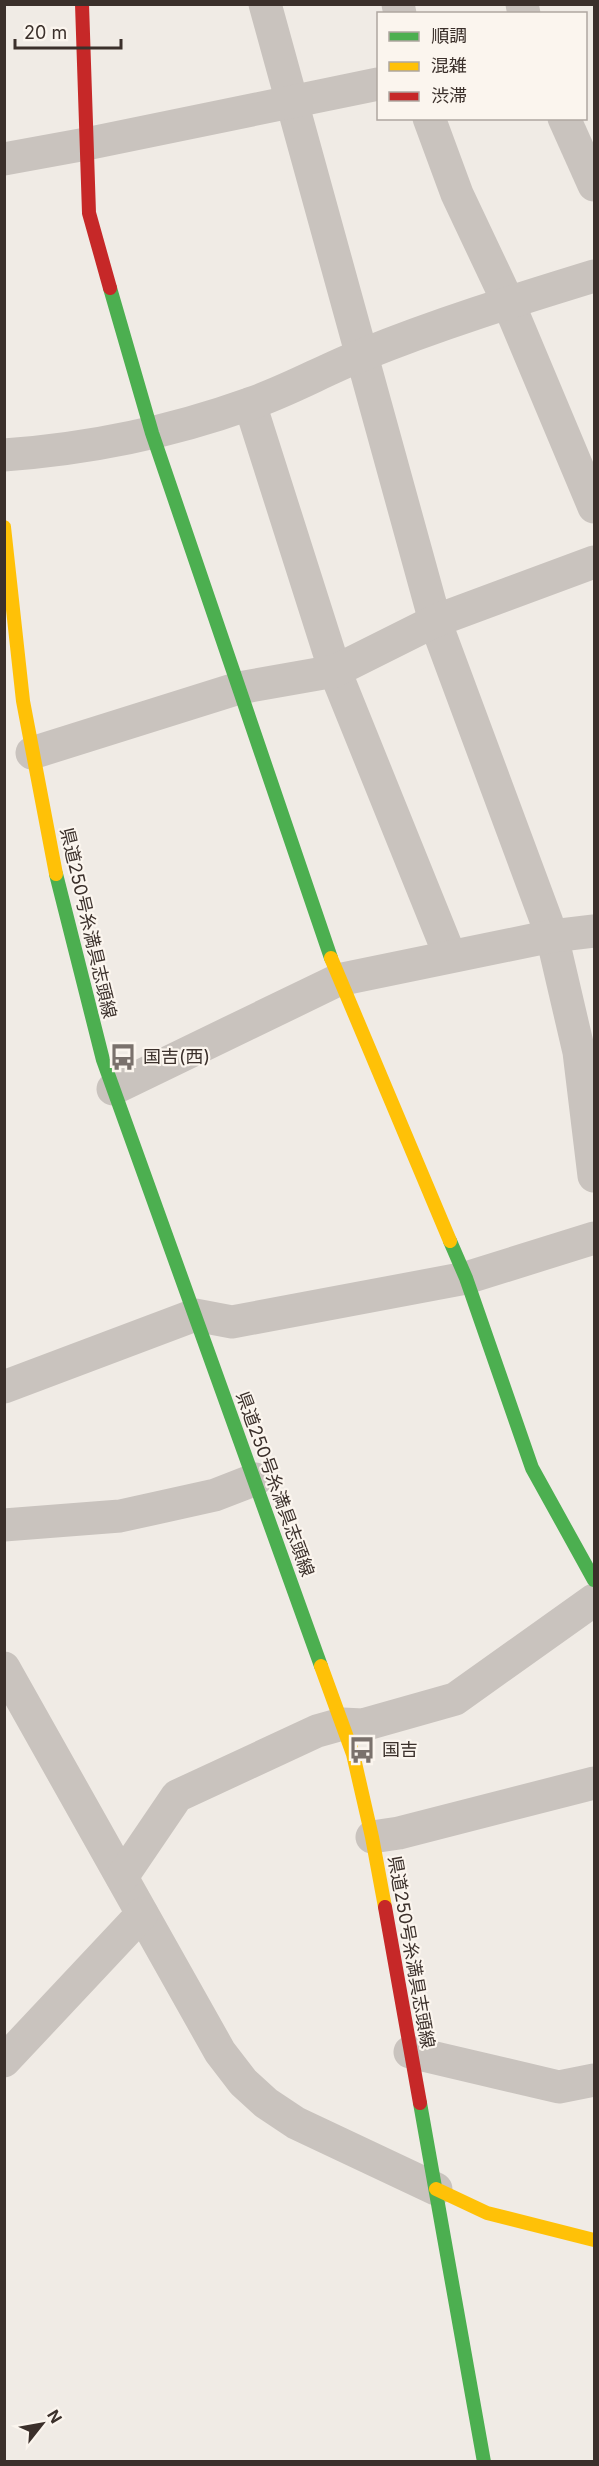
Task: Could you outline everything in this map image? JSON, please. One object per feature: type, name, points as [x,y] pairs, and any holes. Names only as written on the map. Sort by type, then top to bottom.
[{"type":"main road","points":[[82,4],[89,213],[152,433],[339,980],[466,1278],[532,1468],[594,1580]]},
{"type":"main road","name":"県道250号糸満具志頭線","points":[[4,527],[23,701],[32,753],[59,889],[88,1004],[113,1089],[353,1754],[372,1837],[484,2462]]},
{"type":"main road","points":[[436,2189],[487,2213],[594,2240]]},
{"type":"street","points":[[265,4],[435,621],[552,936],[579,1053],[594,1176]]},
{"type":"street","points":[[4,159],[377,84]]},
{"type":"street","points":[[430,120],[457,194],[508,302],[594,507]]},
{"type":"street","points":[[565,120],[594,185]]},
{"type":"street","points":[[4,455],[46,451],[152,433],[250,404],[362,355],[508,302],[594,276]]},
{"type":"street","points":[[250,404],[335,671],[450,956]]},
{"type":"street","points":[[32,753],[239,688],[335,671],[435,621],[594,562]]},
{"type":"street","points":[[113,1089],[339,980],[552,936],[594,931]]},
{"type":"street","points":[[4,1387],[195,1315],[232,1322],[466,1278],[594,1238]]},
{"type":"street","points":[[4,1525],[120,1516],[215,1495],[255,1479]]},
{"type":"street","points":[[122,1877],[177,1796],[317,1731],[342,1724],[363,1725],[455,1699],[594,1600]]},
{"type":"street","points":[[4,1668],[220,2052],[243,2082],[266,2103],[296,2123],[436,2189]]},
{"type":"street","points":[[372,1837],[399,1833],[594,1783]]},
{"type":"street","points":[[4,2061],[142,1914]]},
{"type":"street","points":[[410,2052],[559,2088],[594,2080]]},
{"type":"traffic: fast","points":[[110,288],[152,433],[331,958]]},
{"type":"traffic: fast","points":[[56,874],[103,1060],[321,1666]]},
{"type":"traffic: fast","points":[[450,1241],[466,1278],[532,1468],[594,1580]]},
{"type":"traffic: fast","points":[[420,2103],[484,2462]]},
{"type":"traffic: slow","points":[[4,527],[23,701],[56,874]]},
{"type":"traffic: slow","points":[[331,958],[450,1241]]},
{"type":"traffic: slow","points":[[321,1666],[353,1754],[385,1907]]},
{"type":"traffic: slow","points":[[436,2189],[487,2213],[594,2240]]},
{"type":"traffic: jam","points":[[82,4],[89,213],[110,288]]},
{"type":"traffic: jam","points":[[385,1907],[420,2103]]},
{"type":"place","name":"国吉(西)","points":[[123,1057]]},
{"type":"place","name":"国吉","points":[[362,1750]]}]
